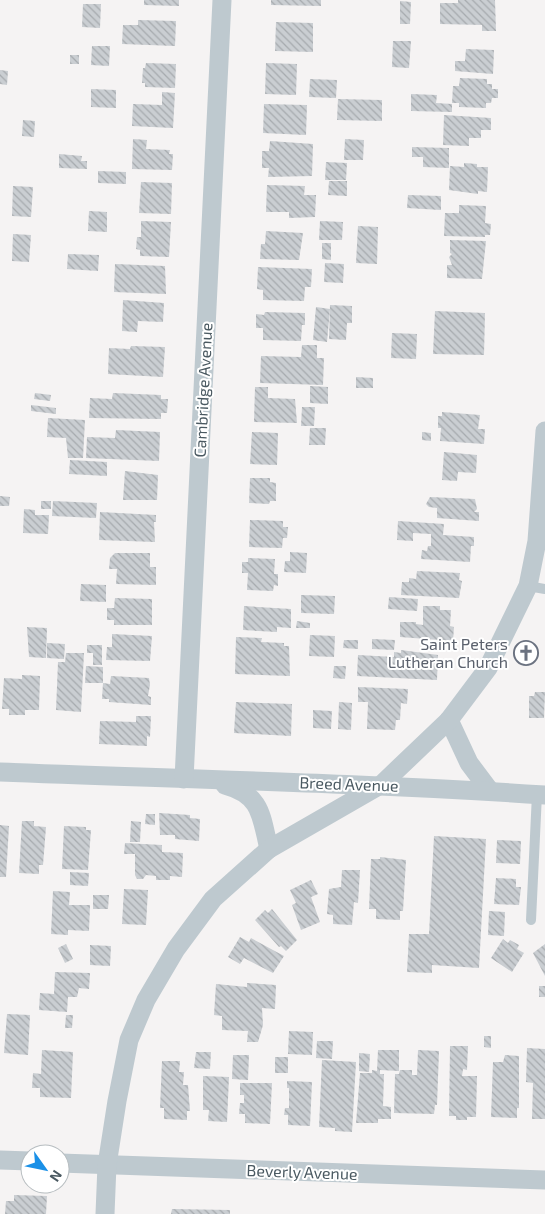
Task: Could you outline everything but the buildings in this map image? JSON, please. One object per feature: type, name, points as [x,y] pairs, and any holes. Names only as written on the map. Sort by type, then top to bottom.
[{"type":"street","name":"Cambridge Avenue","points":[[184,779],[222,0]]},
{"type":"street","points":[[105,1214],[107,1165],[129,1040],[146,1000],[176,949],[213,899],[270,849],[382,784],[449,720],[488,668],[537,579],[537,542],[543,480],[545,431]]},
{"type":"street","points":[[449,720],[469,763],[490,791]]},
{"type":"street","name":"Breed Avenue","points":[[0,772],[382,784],[541,794]]},
{"type":"street","name":"Breed Avenue","points":[[209,780],[242,789],[257,805],[270,849]]},
{"type":"street","points":[[0,1160],[20,1161]]},
{"type":"street","name":"Beverly Avenue","points":[[70,1163],[545,1180]]},
{"type":"lane","points":[[531,920],[541,794]]},
{"type":"place","name":"Saint Peters Lutheran Church","points":[[526,653]]}]
